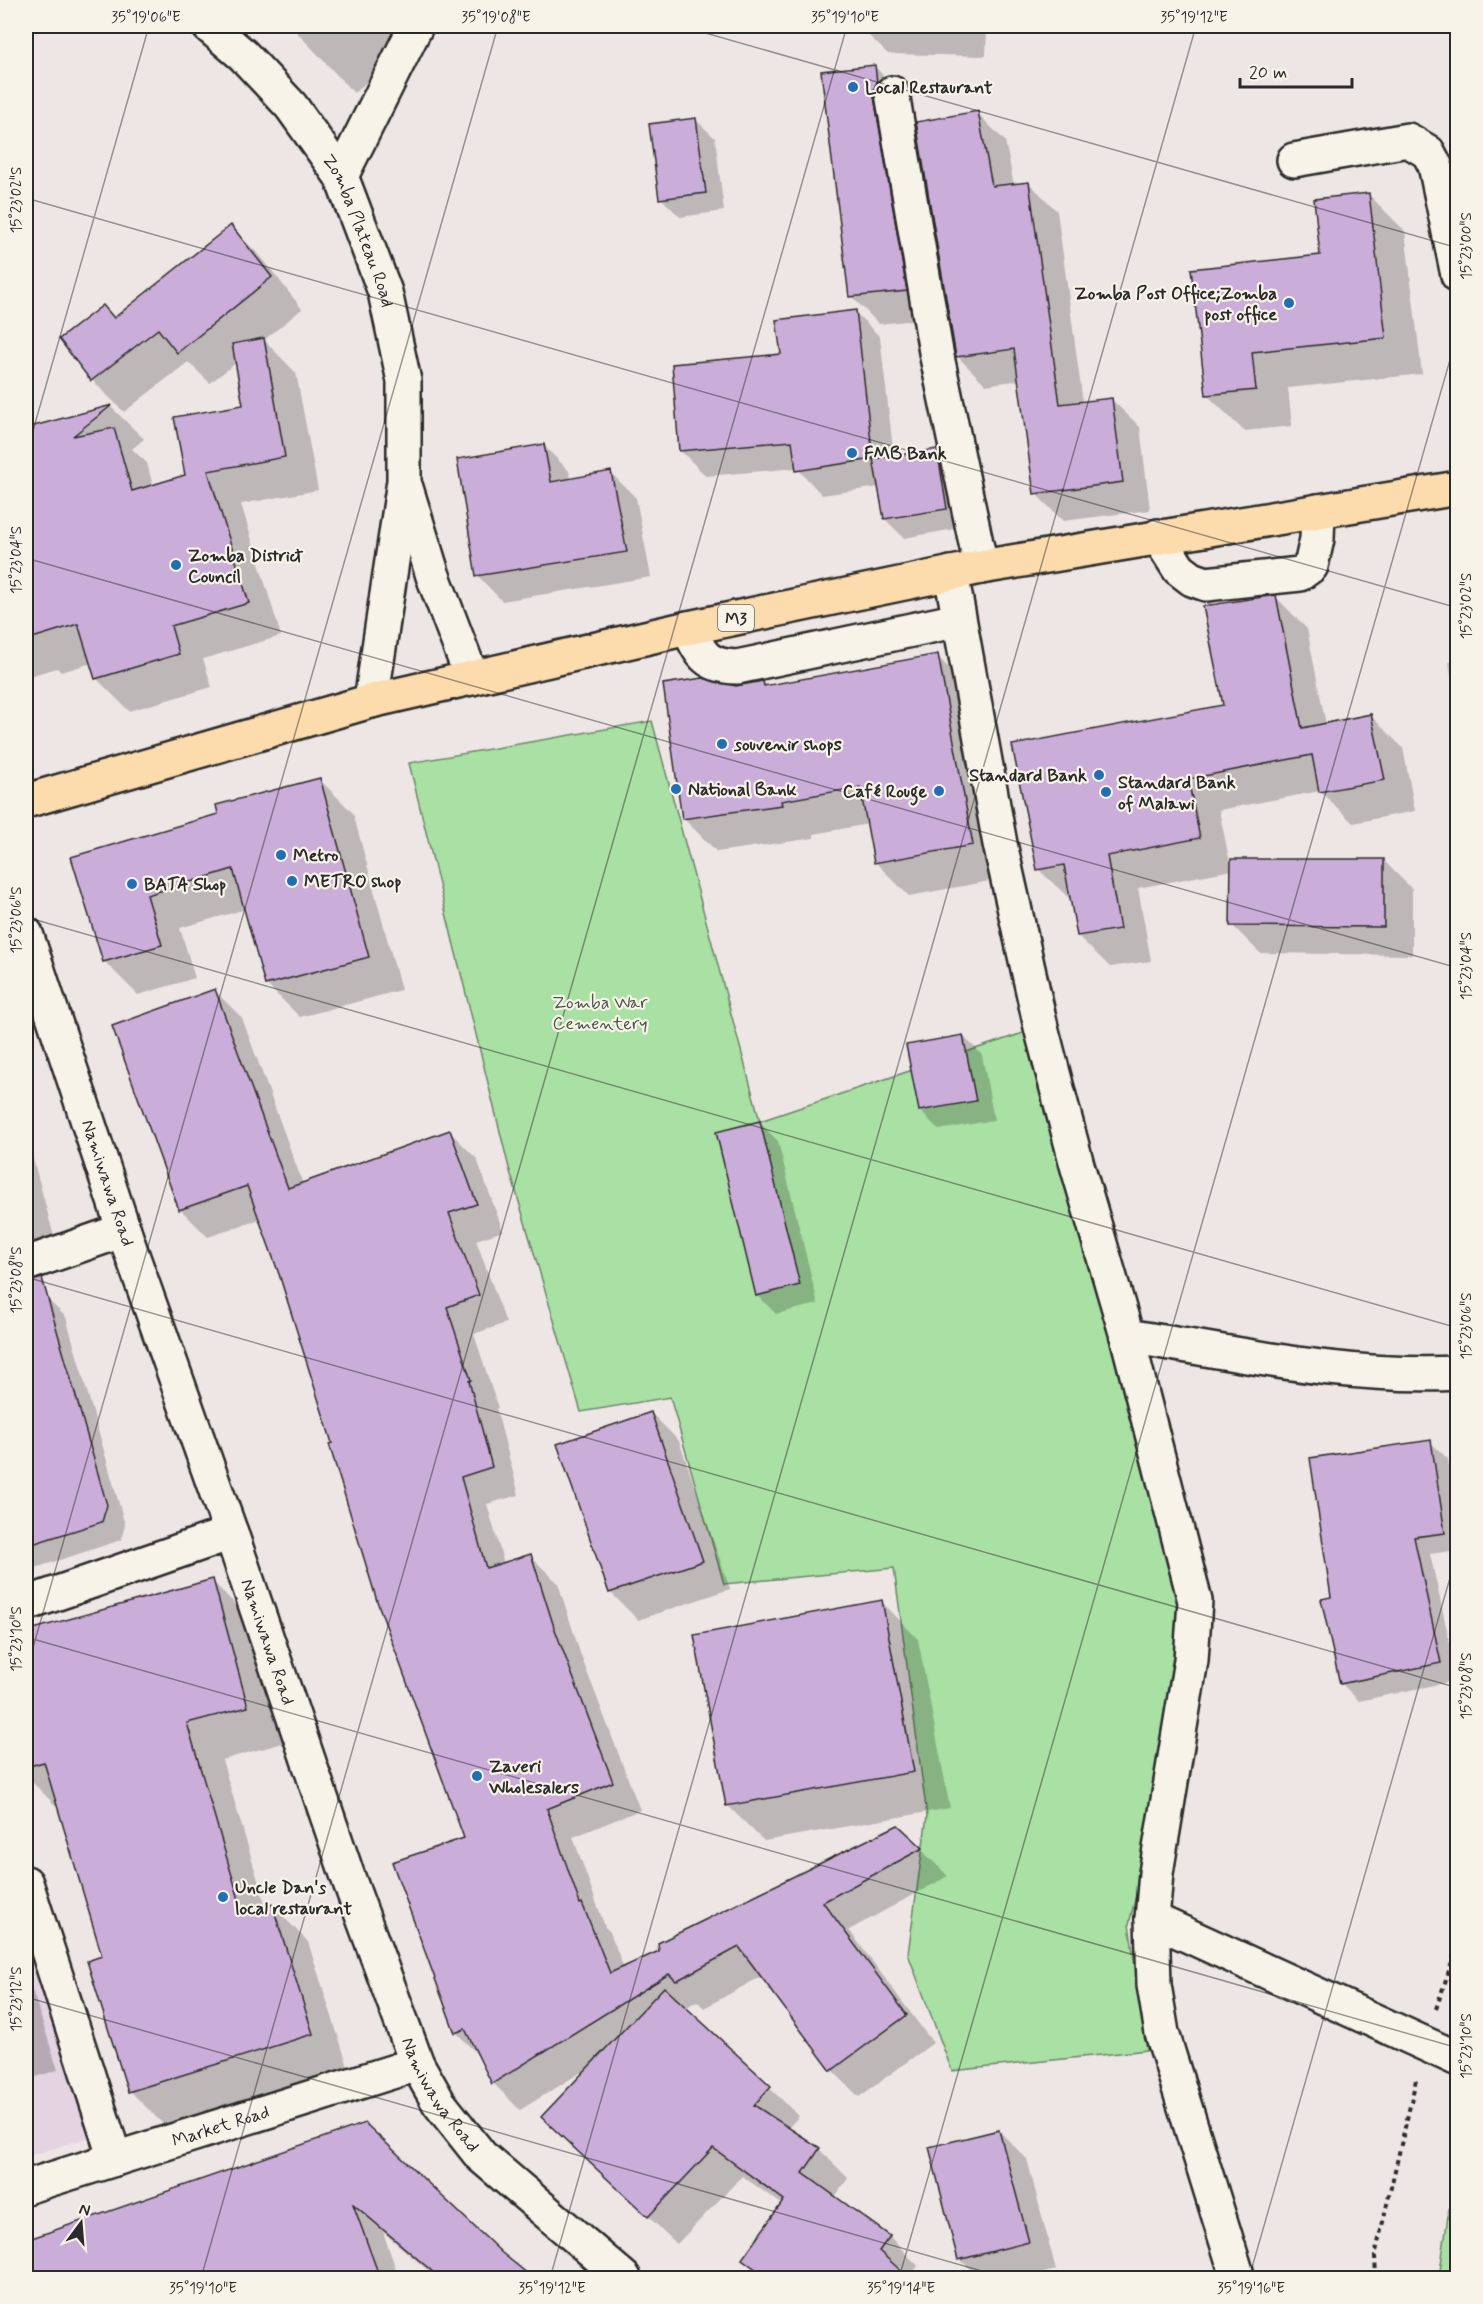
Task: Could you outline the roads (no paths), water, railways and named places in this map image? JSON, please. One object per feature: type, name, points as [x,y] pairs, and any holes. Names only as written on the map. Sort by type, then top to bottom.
[{"type":"highway","name":"M3","points":[[26,801],[372,700],[688,628],[966,570],[1158,536],[1458,488]]},
{"type":"street","name":"Zomba Plateau Road","points":[[209,26],[243,56],[291,106],[341,176],[385,292],[404,381],[404,481],[372,700]]},
{"type":"street","points":[[341,176],[416,26]]},
{"type":"street","points":[[892,93],[936,352],[966,570],[959,620],[1000,844],[1041,1027],[1077,1165],[1127,1336],[1195,1601],[1191,1660],[1156,1873],[1152,1920],[1154,1985],[1162,2033],[1238,2278]]},
{"type":"street","points":[[1294,160],[1408,140],[1428,152],[1435,165],[1458,276]]},
{"type":"street","name":"Zomba Plateau Road","points":[[404,481],[434,576],[472,678]]},
{"type":"street","points":[[1158,536],[1179,569],[1191,579],[1206,584],[1300,574],[1311,566],[1317,539],[1318,511]]},
{"type":"street","points":[[688,628],[700,654],[721,667],[737,667],[959,620]]},
{"type":"street","name":"Namiwawa Road","points":[[26,934],[124,1230],[231,1533],[348,1877],[417,2064],[439,2103],[482,2156],[624,2278]]},
{"type":"street","points":[[26,1264],[124,1230]]},
{"type":"street","points":[[1127,1336],[1356,1373],[1418,1375],[1458,1373]]},
{"type":"street","points":[[26,1604],[231,1533]]},
{"type":"street","points":[[26,1883],[115,2158]]},
{"type":"street","points":[[1152,1920],[1458,2059]]},
{"type":"street","name":"Market Road","points":[[26,2187],[417,2064]]},
{"type":"place","name":"Local Restaurant","points":[[853,87]]},
{"type":"place","name":"Zomba Post Office;Zomba post office","points":[[1289,303]]},
{"type":"place","name":"FMB Bank","points":[[852,453]]},
{"type":"place","name":"Zomba District Council","points":[[176,565]]},
{"type":"place","name":"souvenir shops","points":[[722,744]]},
{"type":"place","name":"Standard Bank","points":[[1099,775]]},
{"type":"place","name":"National Bank","points":[[676,789]]},
{"type":"place","name":"Café Rouge","points":[[939,791]]},
{"type":"place","name":"Standard Bank of Malawi","points":[[1106,792]]},
{"type":"place","name":"Metro","points":[[281,855]]},
{"type":"place","name":"METRO shop","points":[[292,881]]},
{"type":"place","name":"BATA Shop","points":[[132,884]]},
{"type":"place","name":"Zaveri Wholesalers","points":[[477,1776]]},
{"type":"place","name":"Uncle Dan's local restaurant","points":[[223,1897]]},
{"type":"park label","name":"Zomba War Cementery","points":[[600,1012]]}]
